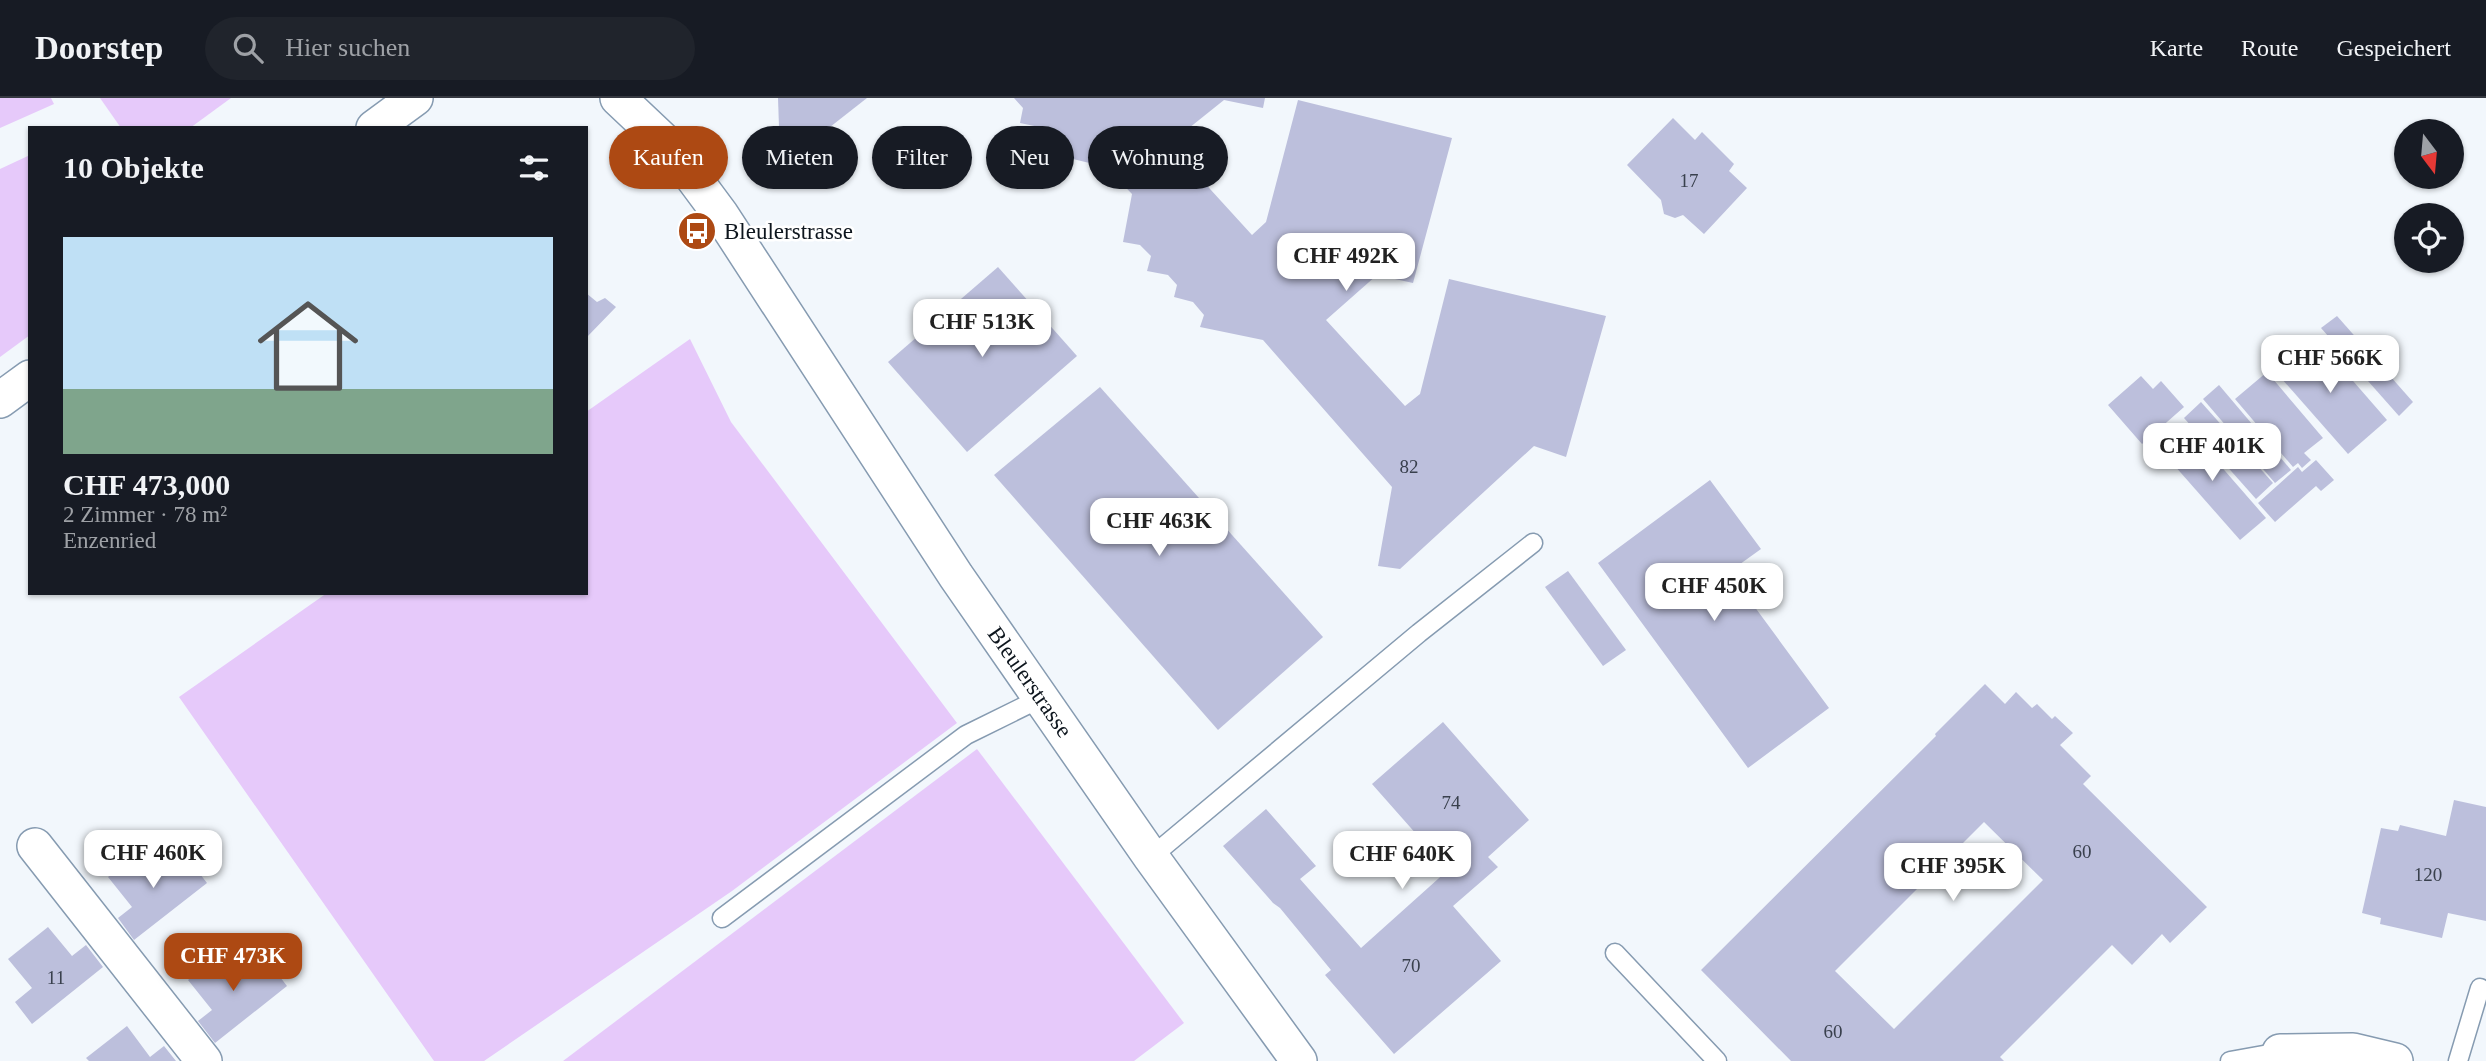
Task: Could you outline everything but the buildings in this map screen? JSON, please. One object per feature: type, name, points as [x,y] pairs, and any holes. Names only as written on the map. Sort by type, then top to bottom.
[{"type":"street","points":[[377,126],[415,98]]},
{"type":"street","name":"Bleulerstrasse","points":[[618,98],[672,149],[721,215],[956,576],[1291,1059]]},
{"type":"street","points":[[0,400],[28,380]]},
{"type":"street","points":[[35,846],[204,1061]]},
{"type":"street","points":[[2280,1052],[2353,1051],[2395,1061]]},
{"type":"lane","points":[[1151,857],[1419,633],[1533,543]]},
{"type":"lane","points":[[722,918],[966,735],[1041,698]]},
{"type":"lane","points":[[1615,953],[1717,1061]]},
{"type":"lane","points":[[2458,1061],[2480,988]]},
{"type":"lane","points":[[2230,1061],[2280,1052]]},
{"type":"shaded area","points":[[0,98],[51,98],[54,104],[0,128]]},
{"type":"shaded area","points":[[100,98],[231,98],[193,126],[120,126]]},
{"type":"shaded area","points":[[28,156],[28,336],[0,357],[0,169]]},
{"type":"shaded area","points":[[690,339],[731,422],[957,723],[732,891],[484,1061],[434,1061],[179,697],[324,595],[588,595],[588,411]]},
{"type":"shaded area","points":[[977,749],[1184,1023],[1134,1061],[563,1061]]},
{"type":"place","name":"Bleulerstrasse","points":[[697,231]]}]
